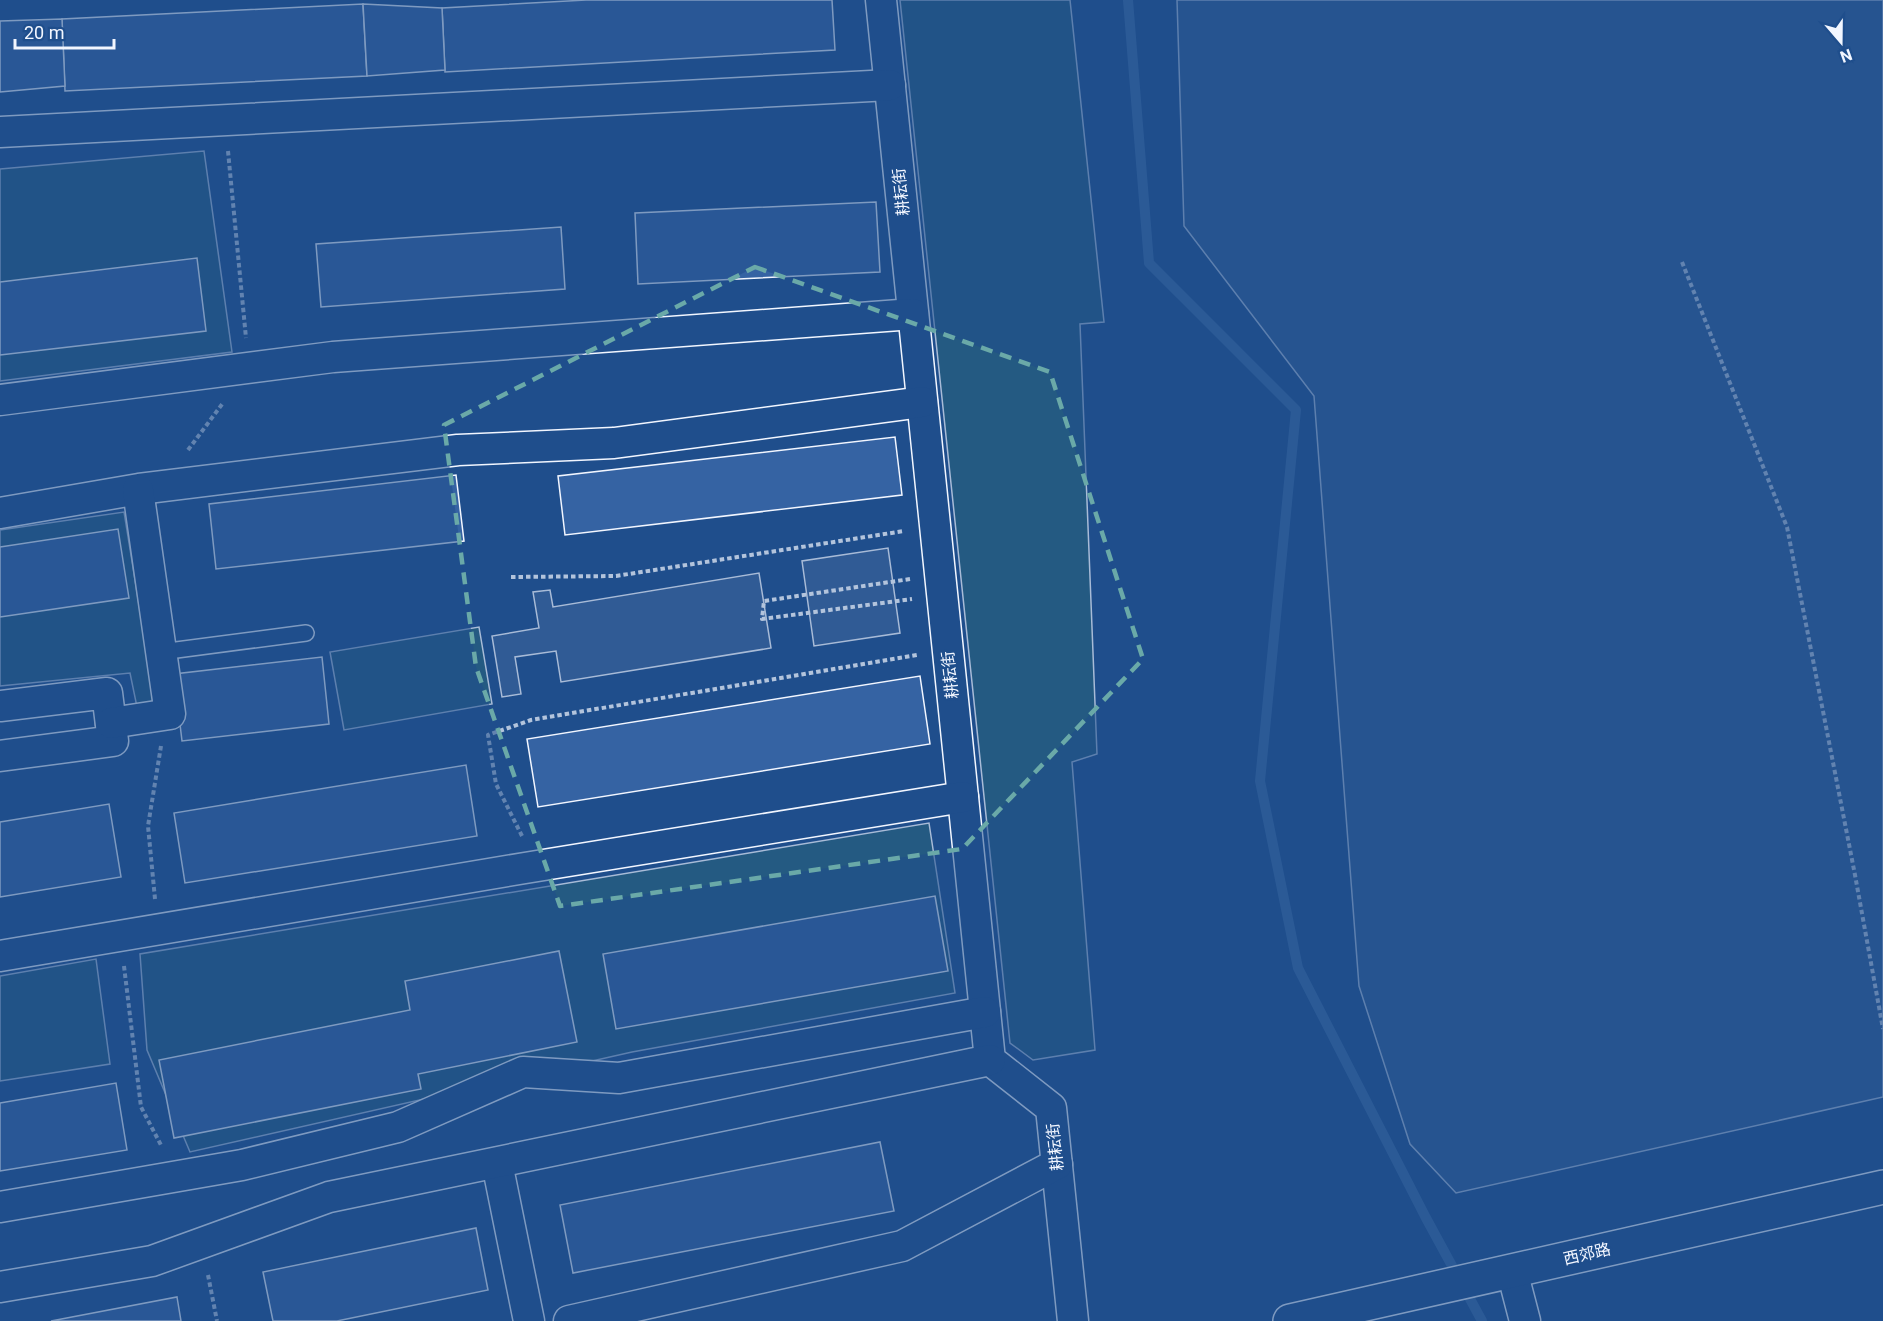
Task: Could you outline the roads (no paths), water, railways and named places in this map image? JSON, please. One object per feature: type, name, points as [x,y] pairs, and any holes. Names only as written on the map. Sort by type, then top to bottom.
[{"type":"main road","name":"西郊路","points":[[1290,1321],[1883,1187]]},
{"type":"street","name":"耕耘街","points":[[881,0],[990,1060],[1051,1108],[1073,1321]]},
{"type":"street","points":[[0,132],[890,85]]},
{"type":"street","points":[[0,400],[333,357],[913,314]]},
{"type":"street","points":[[0,513],[150,488],[458,450],[614,443],[922,402]]},
{"type":"street","points":[[111,723],[170,714],[161,652],[150,488]]},
{"type":"street","points":[[0,706],[107,693],[113,741],[0,756]]},
{"type":"street","points":[[0,956],[963,797]]},
{"type":"street","points":[[0,1207],[242,1165],[398,1127],[524,1072],[619,1078],[985,1012]]},
{"type":"street","points":[[0,1287],[152,1261],[329,1197],[990,1060]]},
{"type":"street","points":[[497,1163],[529,1321]]},
{"type":"street","points":[[570,1321],[902,1246],[1057,1164]]},
{"type":"street","points":[[1512,1270],[1525,1321]]},
{"type":"lane","points":[[161,652],[306,633]]},
{"type":"waterway","points":[[1128,0],[1149,263],[1296,410],[1260,781],[1298,968],[1426,1218],[1482,1321]]}]
